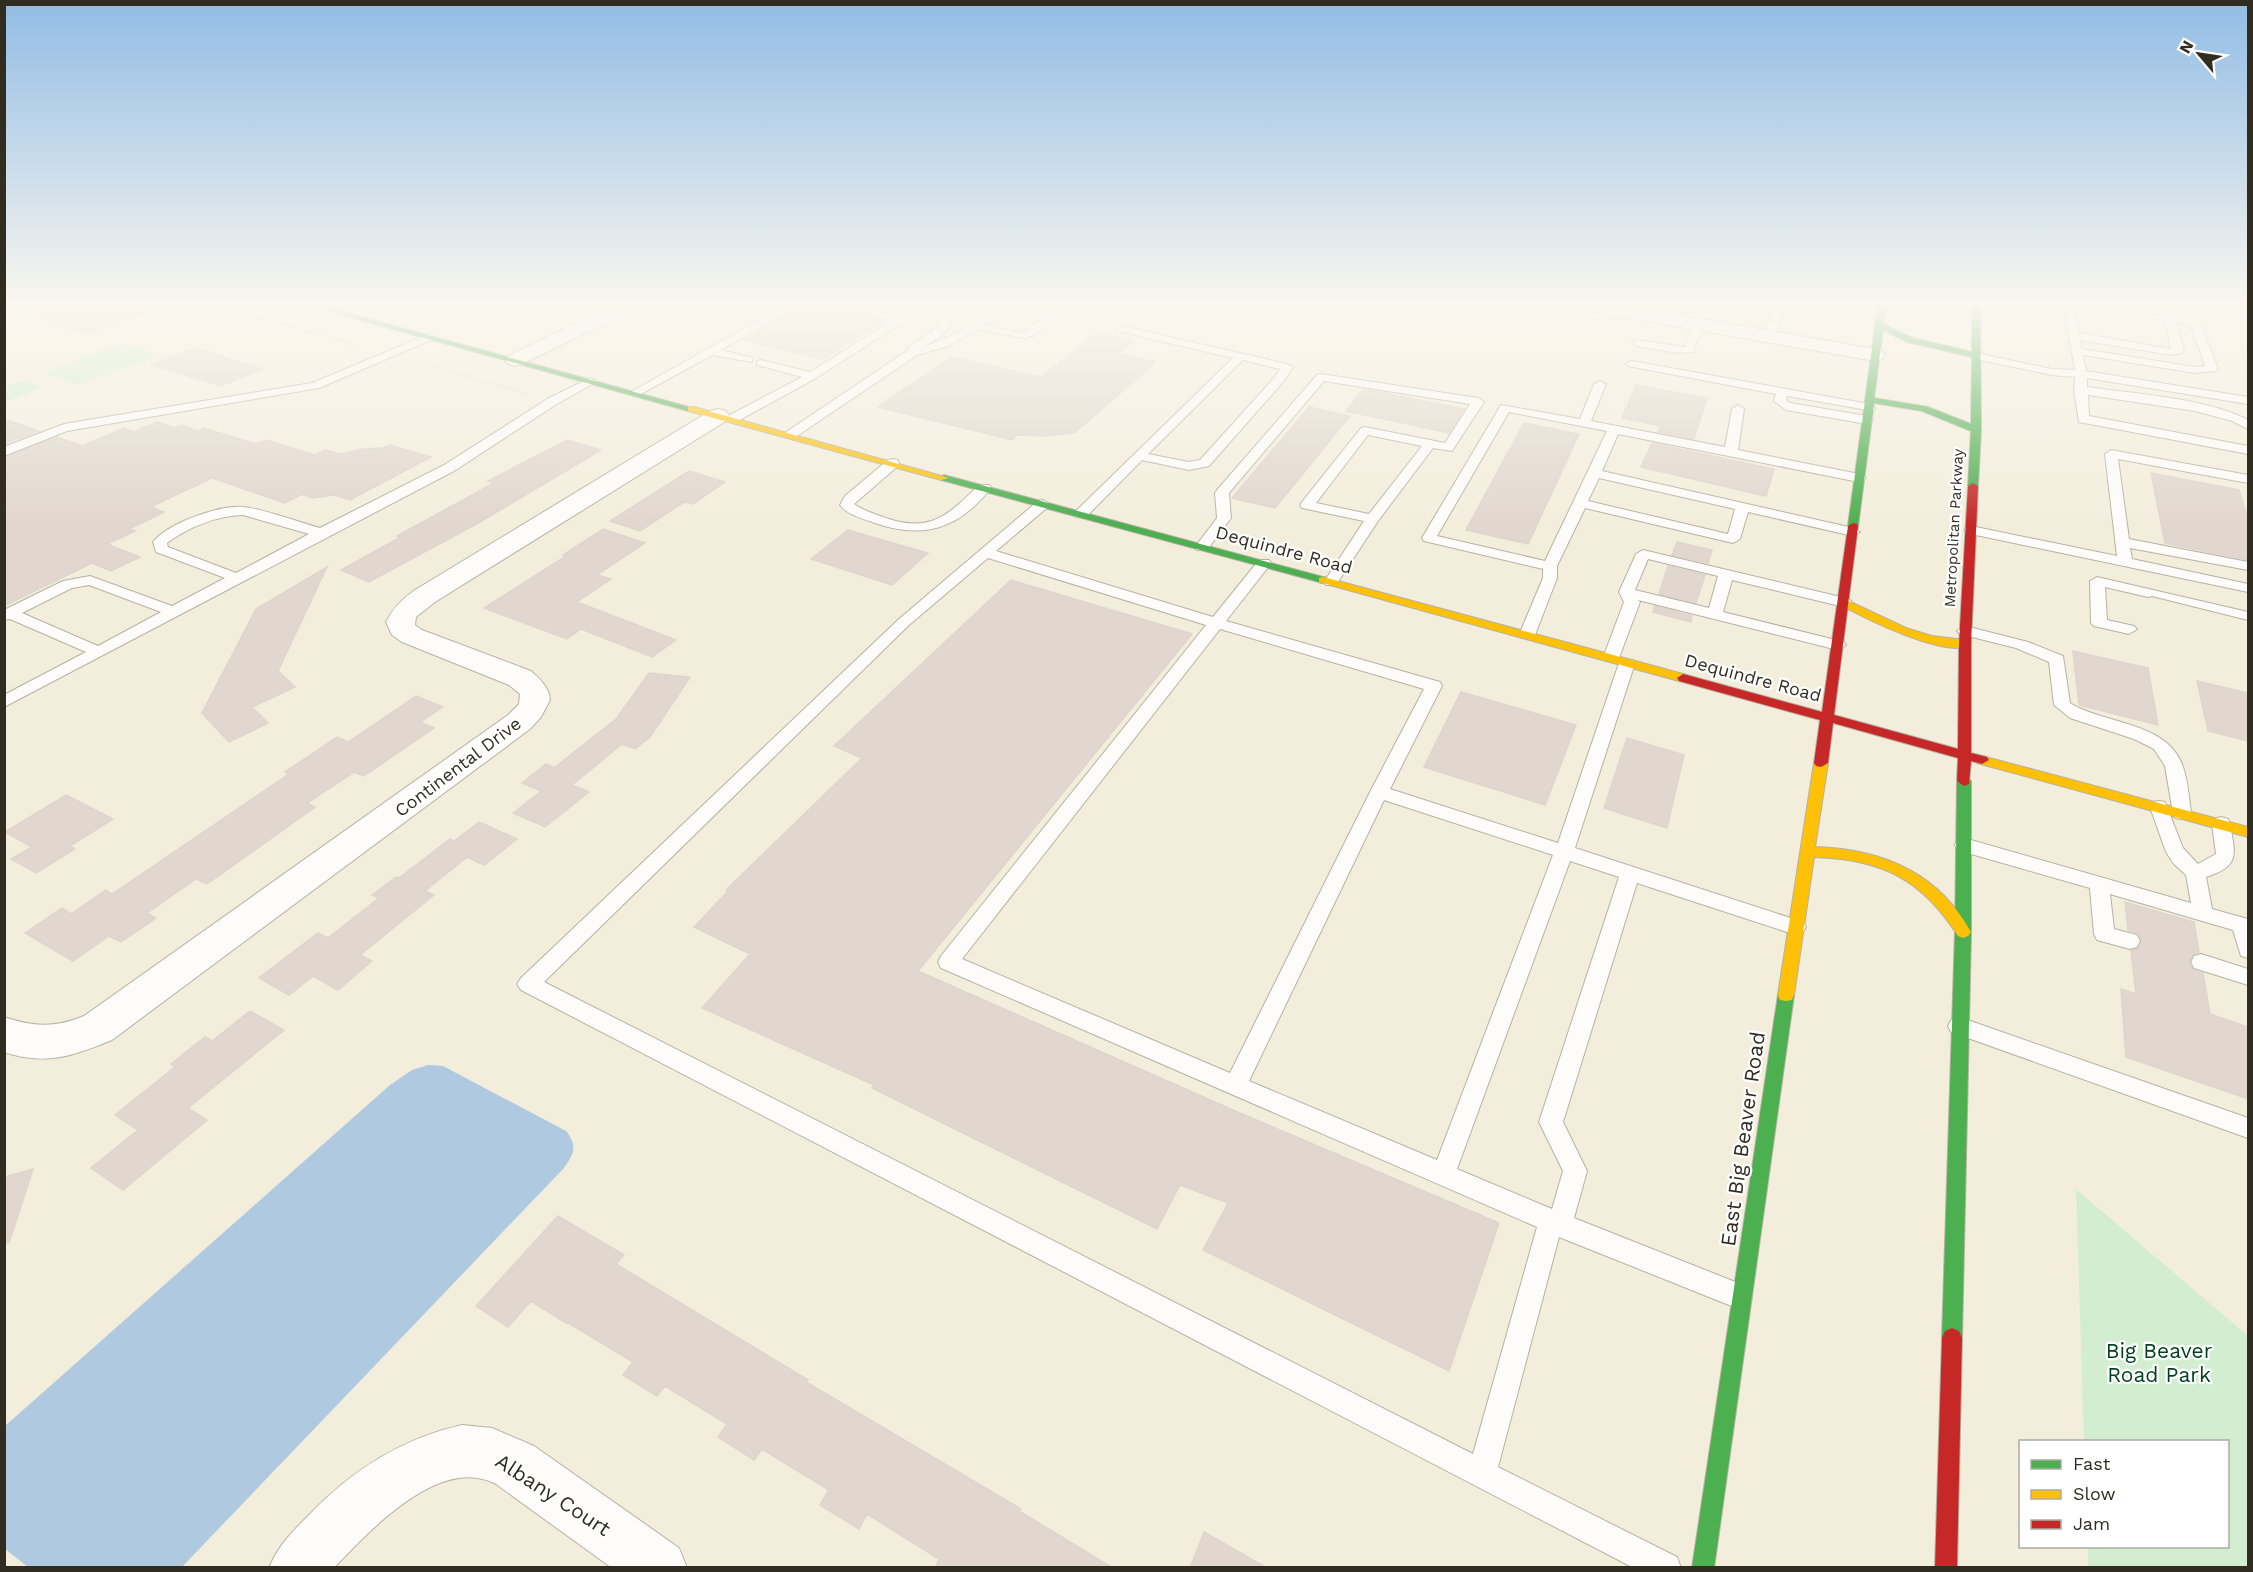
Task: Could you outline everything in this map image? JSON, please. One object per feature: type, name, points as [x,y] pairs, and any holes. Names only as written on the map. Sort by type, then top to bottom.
[{"type":"main road","name":"Dequindre Road","points":[[581,378],[2248,832]]},
{"type":"main road","points":[[1827,717],[1872,378]]},
{"type":"main road","name":"Metropolitan Parkway","points":[[1966,754],[1965,637],[1976,430],[1976,378]]},
{"type":"main road","points":[[1868,409],[1926,406],[1957,418],[1976,430]]},
{"type":"main road","points":[[1844,602],[1880,625],[1902,634],[1923,640],[1965,637]]},
{"type":"main road","name":"East Big Beaver Road","points":[[1703,1568],[1827,717]]},
{"type":"main road","points":[[1946,1568],[1966,754]]},
{"type":"main road","points":[[1808,852],[1832,850],[1856,852],[1882,860],[1906,872],[1947,906],[1963,932]]},
{"type":"street","name":"Continental Drive","points":[[4,1035],[20,1042],[36,1045],[58,1042],[98,1028],[519,722],[530,712],[535,702],[536,693],[531,686],[520,678],[412,636],[402,629],[400,622],[402,615],[416,602],[725,417]]},
{"type":"street","name":"Albany Court","points":[[297,1568],[353,1508],[381,1486],[410,1469],[447,1455],[469,1452],[490,1454],[515,1465],[659,1568]]},
{"type":"lane","points":[[4,452],[64,428],[315,386],[333,378]]},
{"type":"lane","points":[[635,393],[661,378]]},
{"type":"lane","points":[[725,417],[807,378]]},
{"type":"lane","points":[[790,435],[874,378]]},
{"type":"lane","points":[[1081,514],[1218,378]]},
{"type":"lane","points":[[1139,456],[1189,466],[1204,463],[1280,378]]},
{"type":"lane","points":[[1202,547],[1224,518],[1222,493],[1320,378]]},
{"type":"lane","points":[[1330,378],[1478,402],[1448,448],[1365,431],[1307,505],[1372,519]]},
{"type":"lane","points":[[1709,378],[1783,392],[1780,401],[1786,406],[1868,409]]},
{"type":"lane","points":[[2081,378],[2084,419],[2248,450]]},
{"type":"lane","points":[[2108,378],[2248,401]]},
{"type":"lane","points":[[9,694],[99,652],[321,533],[449,468],[553,401],[590,381]]},
{"type":"lane","points":[[1584,423],[1600,384]]},
{"type":"lane","points":[[2080,390],[2230,416],[2248,424]]},
{"type":"lane","points":[[1550,566],[1429,538],[1505,408],[1859,478]]},
{"type":"lane","points":[[1731,451],[1738,409]]},
{"type":"lane","points":[[1527,635],[1550,578],[1550,566],[1614,429]]},
{"type":"lane","points":[[1331,582],[1372,519],[1430,444]]},
{"type":"lane","points":[[2125,563],[2111,453],[2248,479]]},
{"type":"lane","points":[[893,463],[850,499],[847,505],[855,511],[881,521],[914,530],[930,527],[950,518],[984,488]]},
{"type":"lane","points":[[1595,473],[1853,532]]},
{"type":"lane","points":[[1043,504],[904,622],[528,984],[1666,1568]]},
{"type":"lane","points":[[1579,504],[1733,539],[1742,508]]},
{"type":"lane","points":[[237,578],[161,549],[160,542],[216,514],[232,511],[244,511],[321,533]]},
{"type":"lane","points":[[1971,530],[2248,588]]},
{"type":"lane","points":[[2123,542],[2248,566]]},
{"type":"lane","points":[[986,553],[1218,624],[1434,686],[1378,792],[1235,1086]]},
{"type":"lane","points":[[1626,592],[1643,554],[1844,602]]},
{"type":"lane","points":[[1264,564],[948,962],[1555,1223],[1741,1296]]},
{"type":"lane","points":[[1715,615],[1726,574]]},
{"type":"lane","points":[[7,614],[68,584],[90,580],[173,612]]},
{"type":"lane","points":[[2129,629],[2099,623],[2097,581],[2248,616]]},
{"type":"lane","points":[[1626,592],[1838,645]]},
{"type":"lane","points":[[1443,1175],[1564,852],[1619,660],[1632,602],[1626,592]]},
{"type":"lane","points":[[7,614],[99,652]]},
{"type":"lane","points":[[1965,637],[2022,645],[2057,659],[2062,705],[2076,714],[2140,735],[2160,745],[2174,766],[2182,813]]},
{"type":"lane","points":[[1378,792],[1796,927]]},
{"type":"lane","points":[[2159,807],[2181,863],[2195,872],[2205,870],[2226,857],[2221,824]]},
{"type":"lane","points":[[1964,845],[2242,925],[2248,950]]},
{"type":"lane","points":[[2195,872],[2203,914]]},
{"type":"lane","points":[[1482,1473],[1555,1223],[1575,1171],[1551,1122],[1630,873]]},
{"type":"lane","points":[[2099,884],[2104,934],[2130,941]]},
{"type":"lane","points":[[2201,962],[2248,977]]},
{"type":"lane","points":[[1959,1026],[2248,1128]]},
{"type":"path","points":[[474,378],[532,395]]},
{"type":"green space","points":[[60,378],[97,378],[80,385]]},
{"type":"green space","points":[[24,380],[44,387],[5,402],[5,387]]},
{"type":"green space","name":"Big Beaver Road Park","points":[[2076,1189],[2248,1336],[2248,1567],[2088,1567],[2088,1548],[2229,1548],[2229,1440],[2084,1440]]},
{"type":"water","points":[[428,1065],[443,1066],[566,1131],[572,1141],[573,1150],[563,1169],[182,1567],[28,1567],[5,1549],[5,1426],[390,1085],[412,1070]]},
{"type":"building","points":[[196,378],[240,378],[221,386]]},
{"type":"building","points":[[920,378],[1137,378],[1074,433],[1045,436],[1017,435],[1012,440],[878,407]]},
{"type":"building","points":[[1636,385],[1707,398],[1694,439],[1658,432],[1661,426],[1622,418]]},
{"type":"building","points":[[1363,389],[1464,409],[1449,433],[1346,411]]},
{"type":"building","points":[[1309,407],[1350,416],[1275,508],[1232,498]]},
{"type":"building","points":[[4,419],[39,431],[4,444]]},
{"type":"building","points":[[157,422],[174,428],[181,425],[198,431],[204,428],[256,444],[266,440],[315,455],[325,450],[340,454],[390,445],[431,457],[350,500],[334,495],[312,498],[302,494],[285,503],[212,478],[150,507],[164,512],[129,529],[135,531],[107,544],[140,557],[111,571],[92,563],[4,606],[4,458],[57,437],[82,446],[124,428],[134,432]]},
{"type":"building","points":[[1524,423],[1579,434],[1528,544],[1466,530]]},
{"type":"building","points":[[567,440],[601,450],[480,522],[369,582],[341,570],[401,537],[397,536],[494,483],[488,481]]},
{"type":"building","points":[[1652,443],[1774,469],[1766,496],[1641,467]]},
{"type":"building","points":[[689,471],[725,482],[693,504],[684,502],[640,531],[610,521]]},
{"type":"building","points":[[2151,473],[2239,490],[2248,520],[2248,560],[2165,543]]},
{"type":"building","points":[[603,529],[645,543],[597,575],[611,579],[577,602],[676,640],[652,657],[581,629],[567,639],[484,608],[566,556],[563,555]]},
{"type":"building","points":[[848,530],[928,553],[892,585],[811,559]]},
{"type":"building","points":[[1677,542],[1712,550],[1708,563],[1672,555]]},
{"type":"building","points":[[1668,566],[1705,575],[1696,603],[1659,594]]},
{"type":"building","points":[[327,567],[278,671],[295,687],[252,707],[268,723],[229,742],[202,713],[256,609]]},
{"type":"building","points":[[1011,580],[1192,634],[918,971],[1233,1110],[1499,1223],[1449,1371],[1203,1250],[1228,1203],[1180,1185],[1157,1229],[872,1088],[874,1085],[702,1008],[750,954],[694,927],[728,891],[726,890],[862,758],[834,746]]},
{"type":"building","points":[[1655,606],[1692,616],[1691,622],[1653,612]]},
{"type":"building","points":[[2073,651],[2148,668],[2158,725],[2079,705]]},
{"type":"building","points":[[649,673],[690,677],[650,737],[635,749],[622,744],[572,785],[589,792],[545,827],[513,813],[541,791],[522,783],[546,764],[554,768],[616,719]]},
{"type":"building","points":[[2197,681],[2248,693],[2248,741],[2208,731]]},
{"type":"building","points":[[1461,692],[1576,725],[1545,805],[1424,767]]},
{"type":"building","points":[[416,696],[443,707],[420,722],[434,728],[364,776],[354,772],[307,803],[315,807],[207,884],[196,879],[147,913],[156,918],[121,942],[109,936],[73,961],[25,933],[62,908],[71,914],[106,890],[112,894],[289,774],[285,772],[337,737],[348,742]]},
{"type":"building","points":[[1627,738],[1684,755],[1667,828],[1604,808]]},
{"type":"building","points":[[66,795],[113,819],[70,846],[75,849],[36,873],[11,859],[32,847],[5,832]]},
{"type":"building","points":[[479,822],[517,839],[484,865],[467,857],[425,891],[434,895],[360,955],[372,961],[338,990],[313,976],[289,995],[259,978],[318,933],[328,938],[379,898],[372,895],[396,877],[399,878],[450,839],[454,841]]},
{"type":"building","points":[[2125,902],[2194,922],[2199,952],[2192,955],[2189,963],[2193,970],[2203,973],[2210,1014],[2248,1027],[2248,1099],[2126,1057],[2121,989],[2136,994],[2131,951],[2139,948],[2142,940],[2138,933],[2128,930]]},
{"type":"building","points":[[250,1011],[284,1030],[188,1108],[207,1120],[123,1190],[91,1168],[138,1130],[115,1115],[175,1067],[171,1064],[205,1037],[212,1041]]},
{"type":"building","points":[[33,1169],[9,1243],[4,1242],[4,1177]]},
{"type":"building","points":[[558,1216],[624,1255],[616,1264],[808,1380],[806,1382],[1021,1509],[1019,1511],[1113,1568],[935,1568],[939,1559],[867,1514],[859,1529],[820,1505],[829,1490],[762,1449],[754,1460],[718,1437],[727,1424],[665,1386],[657,1396],[623,1375],[633,1362],[531,1301],[508,1327],[476,1306]]},
{"type":"building","points":[[1204,1532],[1267,1568],[1190,1568]]},
{"type":"traffic: fast","points":[[579,378],[691,409]]},
{"type":"traffic: fast","points":[[1853,526],[1872,378]]},
{"type":"traffic: fast","points":[[1973,486],[1976,378]]},
{"type":"traffic: fast","points":[[1870,400],[1925,409],[1976,430]]},
{"type":"traffic: fast","points":[[944,478],[1323,580]]},
{"type":"traffic: fast","points":[[1952,1338],[1963,932],[1964,781]]},
{"type":"traffic: fast","points":[[1703,1568],[1786,995]]},
{"type":"traffic: slow","points":[[691,409],[944,478]]},
{"type":"traffic: slow","points":[[1323,580],[1683,678]]},
{"type":"traffic: slow","points":[[1844,602],[1873,619],[1902,631],[1917,636],[1965,644]]},
{"type":"traffic: slow","points":[[1982,760],[2248,832]]},
{"type":"traffic: slow","points":[[1786,995],[1821,763]]},
{"type":"traffic: slow","points":[[1808,852],[1856,856],[1898,869],[1917,880],[1934,894],[1950,911],[1963,932]]},
{"type":"traffic: jam","points":[[1964,781],[1965,644],[1973,486]]},
{"type":"traffic: jam","points":[[1821,763],[1853,526]]},
{"type":"traffic: jam","points":[[1683,678],[1982,760]]},
{"type":"traffic: jam","points":[[1946,1568],[1952,1338]]}]
